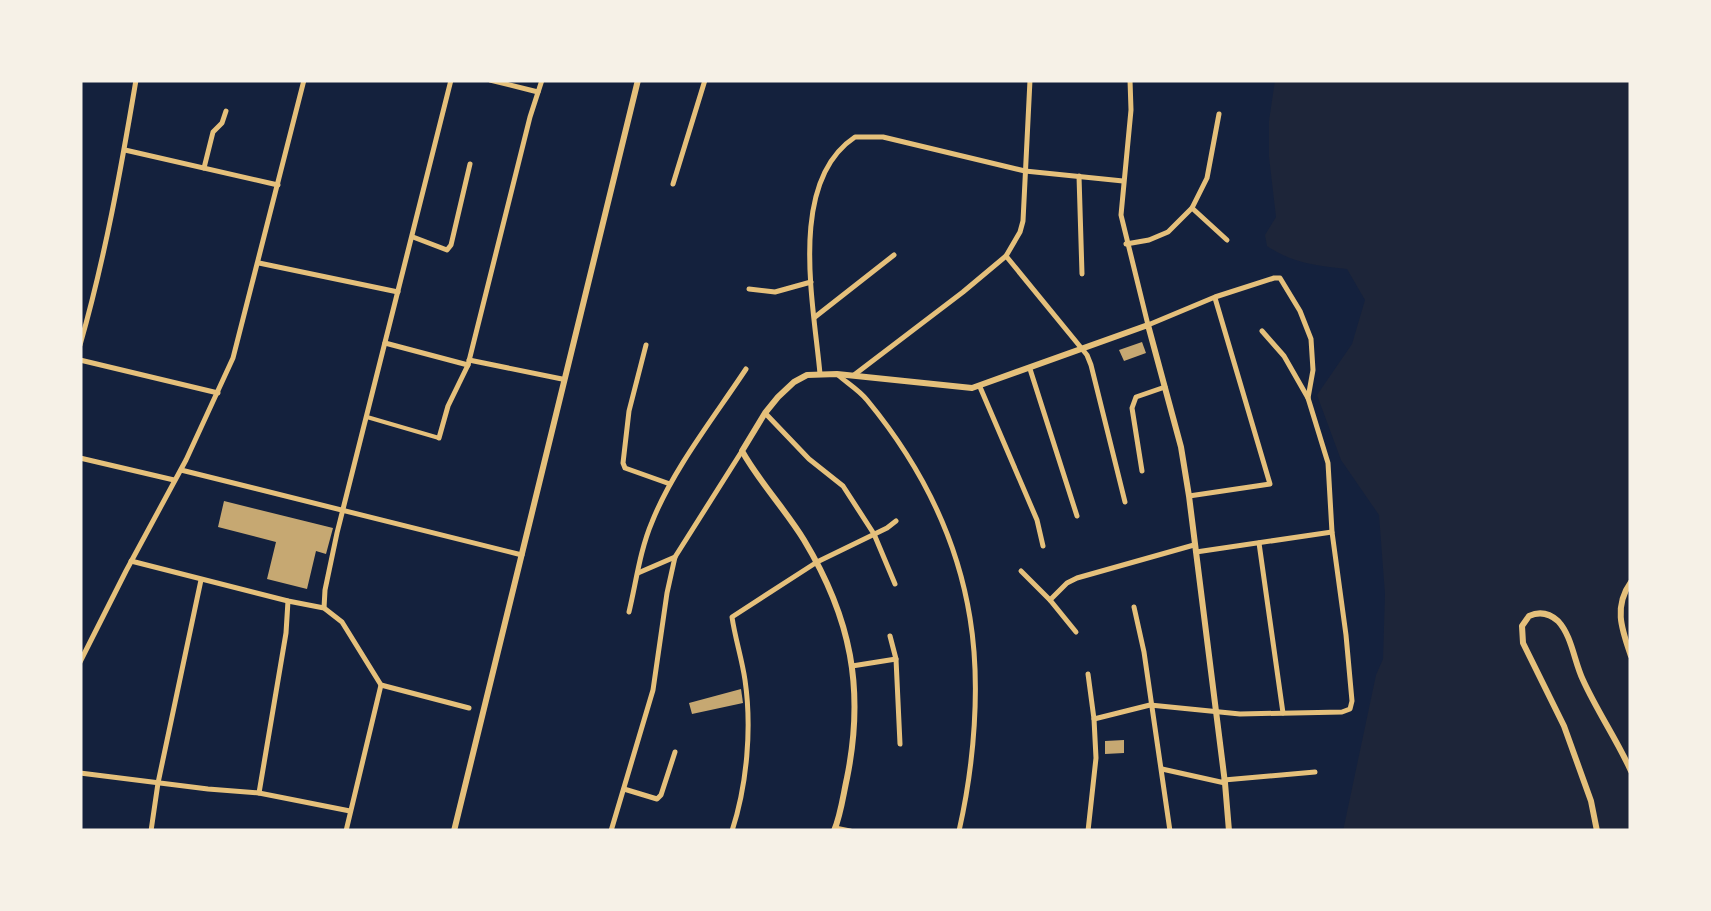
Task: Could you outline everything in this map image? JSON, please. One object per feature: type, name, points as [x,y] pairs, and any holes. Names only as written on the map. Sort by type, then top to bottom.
[{"type":"street","points":[[80,345],[96,289],[136,80]]},
{"type":"street","points":[[80,662],[181,470],[236,351],[304,80]]},
{"type":"street","points":[[324,608],[343,510],[451,80]]},
{"type":"street","points":[[490,80],[538,92]]},
{"type":"street","points":[[367,416],[439,438],[448,406],[468,363],[542,80]]},
{"type":"street","points":[[454,831],[638,80]]},
{"type":"street","points":[[673,184],[705,80]]},
{"type":"street","points":[[852,377],[1006,256],[1020,232],[1030,80]]},
{"type":"street","points":[[1130,80],[1121,216],[1181,447],[1229,831]]},
{"type":"street","points":[[204,168],[213,132],[226,111]]},
{"type":"street","points":[[1126,244],[1168,232],[1192,208],[1208,178],[1219,114]]},
{"type":"street","points":[[820,374],[810,240],[816,193],[836,155],[855,137],[883,137],[1025,172],[1123,181]]},
{"type":"street","points":[[124,150],[278,185]]},
{"type":"street","points":[[413,237],[447,250],[451,245],[470,164]]},
{"type":"street","points":[[1079,176],[1082,274]]},
{"type":"street","points":[[1192,208],[1226,240]]},
{"type":"street","points":[[815,317],[894,255]]},
{"type":"street","points":[[1006,256],[1091,364],[1125,502]]},
{"type":"street","points":[[258,262],[398,292]]},
{"type":"street","points":[[611,831],[653,690],[675,557],[764,412],[794,382],[807,375],[837,374],[964,388],[980,386],[1215,297],[1280,278],[1312,339],[1313,370],[1308,398]]},
{"type":"street","points":[[749,289],[775,292],[811,282]]},
{"type":"street","points":[[1189,496],[1270,484],[1215,297]]},
{"type":"street","points":[[1094,719],[1150,705],[1271,714],[1350,709],[1328,462],[1308,398],[1284,356],[1262,331]]},
{"type":"street","points":[[385,343],[468,363],[562,379]]},
{"type":"street","points":[[646,345],[628,411],[623,463],[625,468],[670,484]]},
{"type":"street","points":[[80,360],[218,393]]},
{"type":"street","points":[[629,612],[650,525],[670,484],[746,369]]},
{"type":"street","points":[[1030,369],[1077,516]]},
{"type":"street","points":[[837,374],[867,399],[922,476],[936,504],[965,592],[973,637],[975,693],[959,831]]},
{"type":"street","points":[[864,378],[867,399]]},
{"type":"street","points":[[980,386],[1037,520],[1043,546]]},
{"type":"street","points":[[1142,471],[1132,408],[1136,397],[1165,388]]},
{"type":"street","points":[[764,412],[809,459],[842,486],[874,534],[894,584]]},
{"type":"street","points":[[742,451],[817,562],[838,610],[852,666],[855,737],[834,830],[850,831]]},
{"type":"street","points":[[80,458],[174,480]]},
{"type":"street","points":[[181,470],[522,556]]},
{"type":"street","points":[[732,831],[742,796],[747,754],[745,680],[732,617],[817,562],[896,521]]},
{"type":"street","points":[[1050,600],[1077,578],[1195,549],[1332,532]]},
{"type":"street","points":[[1259,543],[1283,713]]},
{"type":"street","points":[[638,573],[675,557]]},
{"type":"street","points":[[131,561],[324,608],[342,622],[381,685],[469,708]]},
{"type":"street","points":[[1022,571],[1076,632]]},
{"type":"street","points":[[151,831],[201,580]]},
{"type":"street","points":[[1631,582],[1622,596],[1620,609],[1631,656]]},
{"type":"street","points":[[258,793],[288,602]]},
{"type":"street","points":[[1134,607],[1170,831]]},
{"type":"street","points":[[1597,831],[1591,800],[1564,726],[1523,643],[1522,626],[1534,612],[1554,618],[1565,632],[1580,674],[1631,772]]},
{"type":"street","points":[[890,636],[896,659],[900,744]]},
{"type":"street","points":[[852,666],[896,659]]},
{"type":"street","points":[[1088,674],[1096,758],[1088,831]]},
{"type":"street","points":[[346,831],[381,685]]},
{"type":"street","points":[[624,789],[657,800],[675,752]]},
{"type":"street","points":[[1162,768],[1225,781],[1315,772]]},
{"type":"street","points":[[80,773],[258,793],[350,811]]},
{"type":"shaded area","points":[[1275,80],[1631,80],[1631,831],[1343,831],[1376,675],[1383,659],[1385,594],[1379,515],[1341,460],[1317,395],[1352,344],[1365,300],[1347,269],[1295,260],[1267,246],[1265,235],[1276,217],[1269,157]]},
{"type":"building","points":[[1142,342],[1146,353],[1124,361],[1119,350]]},
{"type":"building","points":[[224,501],[333,528],[326,554],[316,551],[307,589],[267,579],[276,542],[218,527]]},
{"type":"building","points":[[741,689],[743,703],[692,714],[689,703]]},
{"type":"building","points":[[1124,740],[1124,753],[1105,754],[1105,741]]}]
